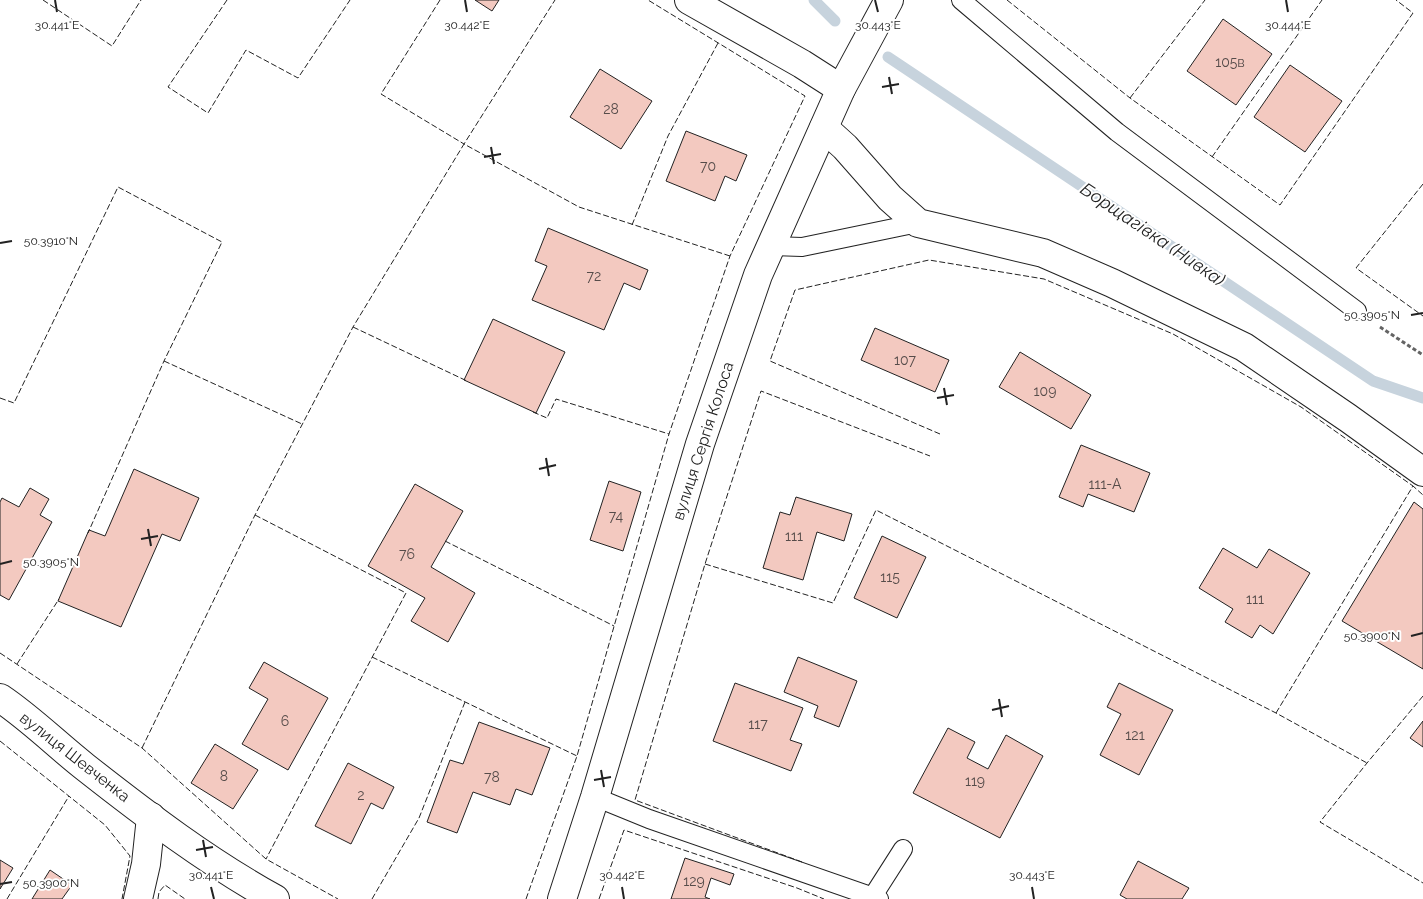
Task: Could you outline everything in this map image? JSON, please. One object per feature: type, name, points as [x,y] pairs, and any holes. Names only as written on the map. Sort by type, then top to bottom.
[{"type":"street","points":[[689,0],[802,64],[841,89]]},
{"type":"street","name":"вулиця Сергія Колоса","points":[[562,899],[595,797],[700,444],[758,275],[841,89],[890,0]]},
{"type":"street","points":[[824,128],[845,147],[890,198],[918,223],[1044,253],[1112,283],[1236,343],[1348,418],[1423,472]]},
{"type":"street","name":"вулиця Шевченка","points":[[0,698],[85,767],[151,817],[235,877],[275,899]]},
{"type":"street","points":[[138,899],[146,864],[151,817]]},
{"type":"lane","points":[[961,0],[1117,132],[1357,312]]},
{"type":"lane","points":[[772,246],[802,247],[918,223]]},
{"type":"lane","points":[[595,797],[648,819],[876,898],[903,849]]},
{"type":"path","points":[[1357,312],[1423,355]]},
{"type":"building","points":[[475,0],[499,0],[492,11]]},
{"type":"building","points":[[1223,19],[1272,54],[1236,105],[1187,71]]},
{"type":"building","points":[[1290,65],[1342,101],[1305,152],[1254,117]]},
{"type":"building","points":[[600,69],[652,101],[621,149],[570,117]]},
{"type":"building","points":[[686,131],[747,155],[736,181],[725,176],[715,201],[666,181]]},
{"type":"building","points":[[548,228],[648,270],[640,290],[624,283],[604,330],[532,300],[547,266],[535,261]]},
{"type":"building","points":[[493,319],[565,352],[536,413],[464,380]]},
{"type":"building","points":[[875,328],[949,360],[935,392],[861,360]]},
{"type":"building","points":[[1020,352],[1091,395],[1071,429],[999,387]]},
{"type":"building","points":[[1081,445],[1150,473],[1134,512],[1088,494],[1083,507],[1059,497]]},
{"type":"building","points":[[134,469],[199,498],[180,541],[162,534],[121,627],[58,601],[89,530],[105,536]]},
{"type":"building","points":[[609,481],[641,492],[623,551],[590,540]]},
{"type":"building","points":[[415,484],[463,511],[431,567],[475,593],[448,642],[411,621],[425,598],[368,566]]},
{"type":"building","points":[[30,488],[49,499],[40,515],[52,522],[9,600],[0,595],[0,502],[2,498],[19,507]]},
{"type":"building","points":[[796,497],[852,514],[844,541],[817,532],[803,580],[763,568],[780,512],[790,515]]},
{"type":"building","points":[[1414,502],[1423,509],[1423,669],[1342,621]]},
{"type":"building","points":[[882,536],[926,557],[897,618],[854,598]]},
{"type":"building","points":[[1223,548],[1257,568],[1269,549],[1310,573],[1273,634],[1260,625],[1252,638],[1225,622],[1233,609],[1199,588]]},
{"type":"building","points":[[798,657],[857,681],[839,727],[814,717],[818,706],[784,692]]},
{"type":"building","points":[[264,662],[328,698],[288,770],[242,744],[268,699],[249,688]]},
{"type":"building","points":[[735,683],[803,708],[790,740],[802,744],[791,771],[713,741]]},
{"type":"building","points":[[1119,683],[1173,710],[1139,775],[1100,755],[1121,714],[1107,707]]},
{"type":"building","points":[[1423,721],[1423,747],[1410,738]]},
{"type":"building","points":[[479,722],[550,748],[532,795],[516,789],[510,805],[473,792],[457,833],[427,822],[450,760],[463,764]]},
{"type":"building","points":[[948,728],[975,742],[967,758],[988,769],[1006,735],[1043,756],[1000,838],[913,793]]},
{"type":"building","points":[[215,744],[258,770],[233,809],[191,783]]},
{"type":"building","points":[[348,763],[394,787],[383,809],[371,803],[351,844],[315,826]]},
{"type":"building","points":[[685,858],[734,874],[730,885],[711,878],[705,897],[710,899],[671,899]]},
{"type":"building","points":[[0,860],[13,868],[0,889]]},
{"type":"building","points":[[1138,861],[1189,888],[1182,899],[1127,899],[1120,895]]},
{"type":"building","points":[[50,870],[72,885],[62,899],[32,899]]},
{"type":"waterway","name":"Борщагівка (Нивка)","points":[[814,0],[835,21]]},
{"type":"waterway","name":"Борщагівка (Нивка)","points":[[888,57],[1373,381],[1423,398]]},
{"type":"fence","points":[[43,0],[112,46],[141,0]]},
{"type":"fence","points":[[227,0],[168,87],[208,113],[246,50],[298,78],[350,0]]},
{"type":"fence","points":[[440,0],[381,94],[464,144],[555,0]]},
{"type":"fence","points":[[526,899],[577,756],[669,434],[730,256],[805,96],[648,0]]},
{"type":"fence","points":[[1007,0],[1130,98],[1280,205],[1413,13],[1396,0]]},
{"type":"fence","points":[[1130,98],[1205,0]]},
{"type":"fence","points":[[1212,157],[1322,0]]},
{"type":"fence","points":[[632,225],[668,136],[718,43]]},
{"type":"fence","points":[[142,748],[255,515],[353,327],[464,144],[579,207],[730,256]]},
{"type":"fence","points":[[1423,184],[1356,268],[1423,316]]},
{"type":"fence","points":[[0,398],[14,403],[118,187],[222,242],[164,361],[88,533]]},
{"type":"fence","points":[[940,434],[770,361],[795,290],[929,260],[1044,279],[1173,334],[1301,407],[1413,486]]},
{"type":"fence","points":[[353,327],[467,381]]},
{"type":"fence","points":[[164,361],[302,424]]},
{"type":"fence","points":[[802,862],[635,800],[705,564],[761,391],[930,456]]},
{"type":"fence","points":[[533,412],[547,418],[556,399],[669,434]]},
{"type":"fence","points":[[1276,713],[1413,486],[1423,495]]},
{"type":"fence","points":[[705,564],[833,603],[876,510],[1276,713],[1367,763]]},
{"type":"fence","points":[[255,515],[406,593],[266,859]]},
{"type":"fence","points":[[445,541],[614,626]]},
{"type":"fence","points":[[17,664],[59,599]]},
{"type":"fence","points":[[0,653],[142,748],[266,859],[338,899]]},
{"type":"fence","points":[[372,657],[577,756]]},
{"type":"fence","points":[[1423,696],[1320,822],[1423,883]]},
{"type":"fence","points":[[372,899],[419,818],[465,702]]},
{"type":"fence","points":[[0,741],[105,825],[130,856],[122,899]]},
{"type":"fence","points":[[7,899],[69,796]]},
{"type":"fence","points":[[599,899],[624,830],[797,888],[824,899]]},
{"type":"fence","points":[[158,899],[159,892],[165,885],[185,899]]}]
